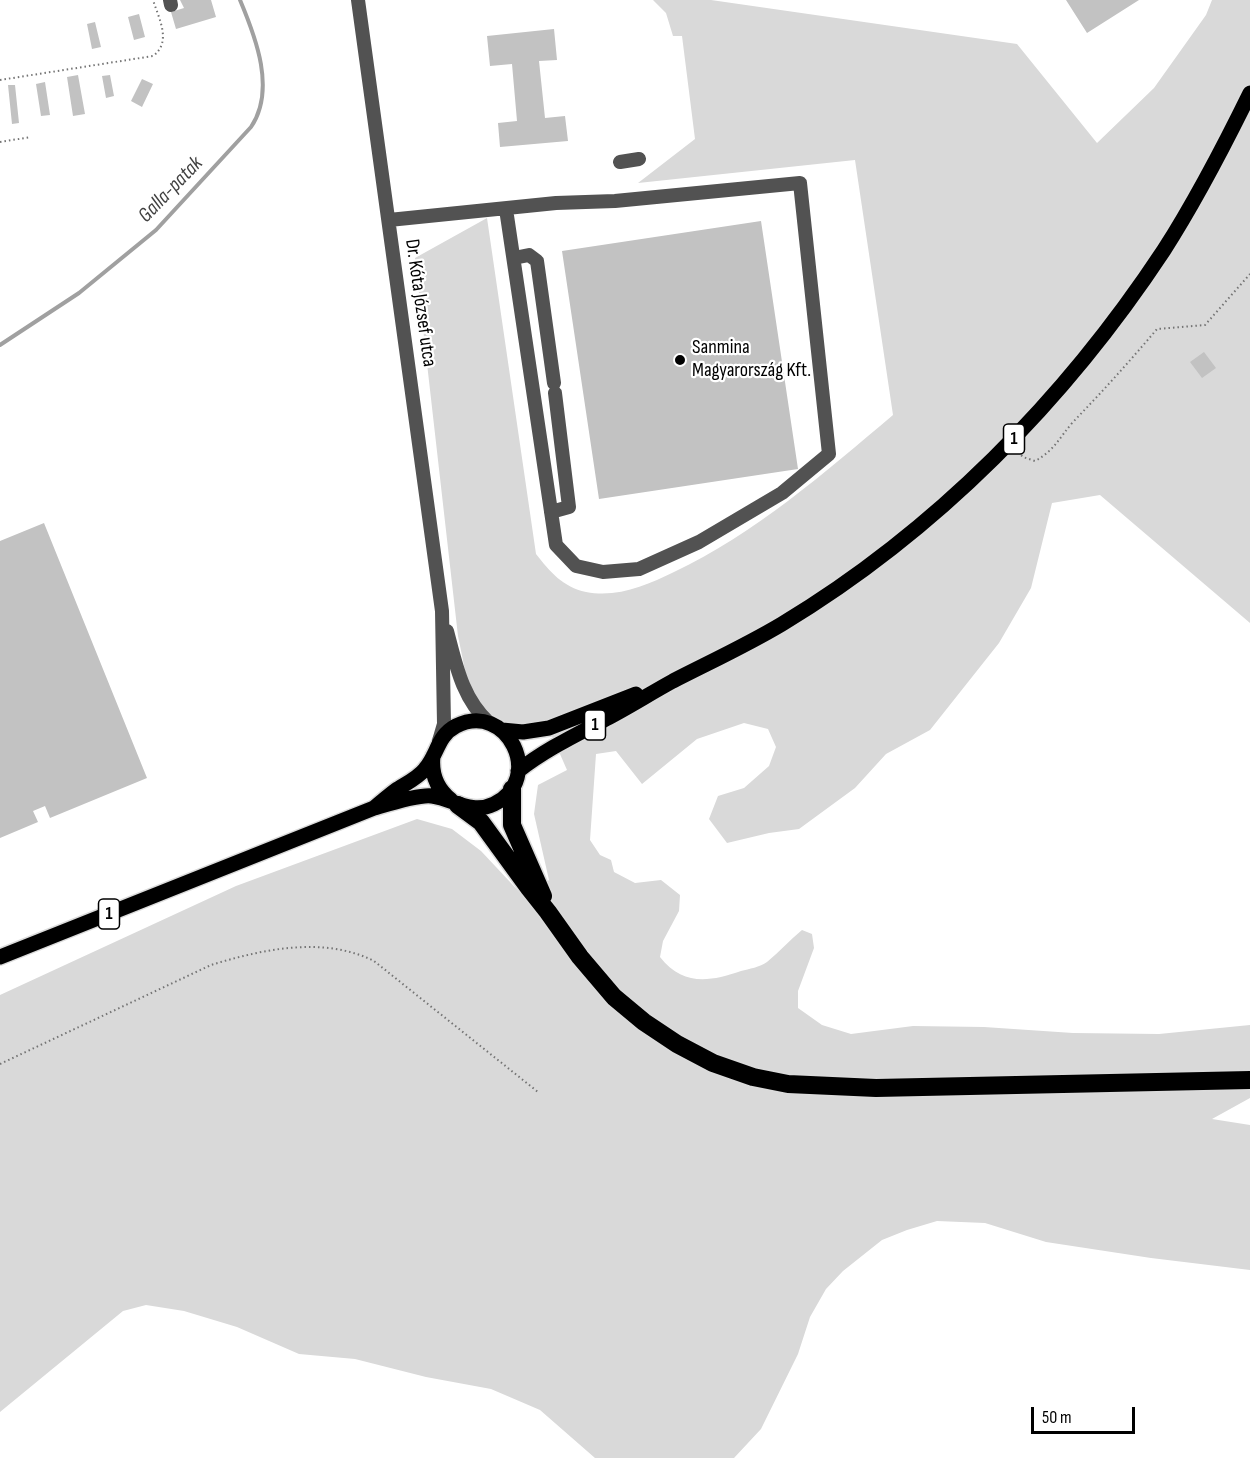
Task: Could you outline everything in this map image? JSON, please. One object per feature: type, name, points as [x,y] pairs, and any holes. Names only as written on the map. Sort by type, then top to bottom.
[{"type":"highway","points":[[512,789],[512,825],[549,912]]},
{"type":"highway","points":[[458,805],[481,822],[580,957],[607,989],[644,1022],[677,1044],[712,1063],[753,1077],[788,1084],[876,1088],[1250,1080]]},
{"type":"main road","name":"1","points":[[518,771],[550,748],[673,681],[751,643],[815,604],[857,575],[954,496],[1009,444],[1097,343],[1164,250],[1223,147],[1250,93]]},
{"type":"main road","name":"1","points":[[374,808],[425,770],[439,741],[449,730],[461,724],[475,721],[523,732],[549,728],[601,706],[673,681]]},
{"type":"main road","points":[[495,727],[516,748],[519,763],[512,789]]},
{"type":"main road","name":"1","points":[[433,756],[432,771],[437,785],[458,805]]},
{"type":"main road","name":"1","points":[[0,957],[374,808],[431,795],[473,808],[488,806],[501,800],[512,789]]},
{"type":"street","name":"Dr. Kóta József utca","points":[[358,0],[442,611]]},
{"type":"street","points":[[620,162],[639,159]]},
{"type":"street","points":[[389,220],[556,203],[615,201],[800,183],[829,454],[782,493],[699,542],[639,568],[603,572],[576,566],[556,545],[506,209]]},
{"type":"street","points":[[514,258],[529,255],[537,261],[542,293],[568,507],[551,512]]},
{"type":"street","points":[[519,296],[542,293]]},
{"type":"street","points":[[442,611],[461,683],[478,713],[495,727]]},
{"type":"street","points":[[439,741],[444,724],[442,611]]},
{"type":"path","points":[[0,80],[153,56],[162,45],[164,36],[153,0]]},
{"type":"path","points":[[0,142],[31,137]]},
{"type":"path","points":[[1009,444],[1023,457],[1035,461],[1050,453],[1071,424],[1157,329],[1205,325],[1250,274]]},
{"type":"path","points":[[0,1064],[211,965],[266,951],[319,948],[363,956],[374,962],[538,1092]]},
{"type":"shaded area","points":[[653,0],[711,0],[1017,44],[1097,143],[1154,88],[1206,15],[1212,0],[1250,0],[1250,623],[1100,495],[1052,503],[1031,588],[999,643],[930,730],[886,754],[855,788],[799,829],[727,843],[709,819],[718,796],[744,788],[769,766],[776,747],[768,729],[744,723],[697,739],[642,784],[616,751],[596,754],[590,840],[600,855],[611,860],[614,872],[635,883],[661,880],[680,895],[679,911],[663,941],[660,957],[678,973],[687,977],[718,978],[758,967],[767,962],[802,930],[812,934],[814,948],[798,991],[798,1008],[822,1025],[851,1034],[913,1026],[1159,1034],[1250,1025],[1250,1098],[1212,1119],[1250,1125],[1250,1270],[1046,1242],[985,1223],[937,1221],[907,1230],[882,1240],[843,1271],[826,1289],[810,1317],[798,1354],[761,1429],[734,1458],[595,1458],[540,1410],[491,1389],[426,1377],[355,1359],[299,1354],[237,1327],[184,1311],[146,1305],[123,1311],[0,1412],[0,995],[236,886],[417,819],[452,829],[481,851],[526,899],[549,880],[534,814],[538,785],[567,770],[549,729],[526,733],[490,719],[468,685],[458,636],[415,258],[487,218],[536,554],[558,578],[578,590],[598,593],[621,592],[664,577],[704,556],[788,501],[893,415],[855,160],[638,183],[695,139],[682,36],[673,36],[666,13]]},
{"type":"building","points":[[180,0],[211,0],[216,17],[176,29],[171,12],[184,8]]},
{"type":"building","points":[[1066,0],[1139,0],[1087,33]]},
{"type":"building","points":[[139,14],[145,37],[134,40],[128,17]]},
{"type":"building","points":[[95,22],[101,47],[92,49],[87,24]]},
{"type":"building","points":[[554,29],[557,60],[539,61],[545,118],[565,116],[568,141],[500,147],[498,123],[517,121],[512,64],[490,66],[487,36]]},
{"type":"building","points":[[78,75],[85,114],[73,116],[67,77]]},
{"type":"building","points":[[110,75],[114,96],[106,98],[102,76]]},
{"type":"building","points":[[142,79],[153,84],[142,107],[131,101]]},
{"type":"building","points":[[45,82],[50,115],[41,116],[36,84]]},
{"type":"building","points":[[8,85],[15,85],[19,123],[12,124]]},
{"type":"building","name":"Sanmina Magyarország Kft.","points":[[761,221],[798,469],[599,499],[562,251]]},
{"type":"building","points":[[1204,352],[1216,368],[1202,378],[1190,362]]},
{"type":"building","points":[[44,523],[147,778],[50,818],[45,806],[33,811],[38,822],[0,838],[0,541]]},
{"type":"waterway","name":"Galla-patak","points":[[0,345],[79,293],[156,230],[251,127],[262,97],[263,81],[257,47],[240,0]]},
{"type":"place","name":"Sanmina Magyarország Kft.","points":[[680,360]]}]
